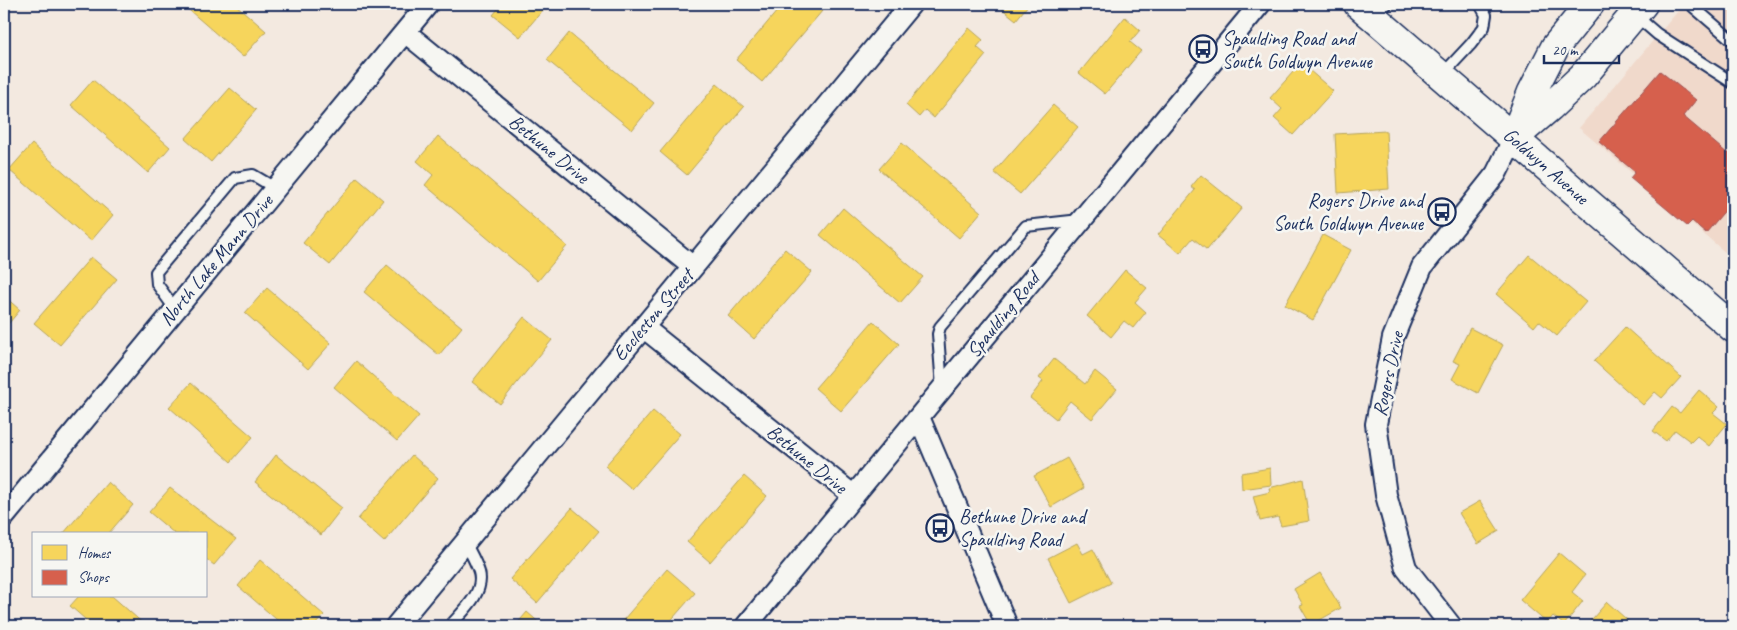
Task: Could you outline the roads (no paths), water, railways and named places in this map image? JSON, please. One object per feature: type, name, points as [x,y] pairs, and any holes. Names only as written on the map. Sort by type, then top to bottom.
[{"type":"street","name":"North Lake Mann Drive","points":[[4,517],[428,4]]},
{"type":"street","name":"Eccleston Street","points":[[396,626],[911,4]]},
{"type":"street","name":"Spaulding Road","points":[[746,626],[1260,4]]},
{"type":"street","points":[[1514,138],[1532,92],[1555,47],[1590,4]]},
{"type":"street","name":"Goldwyn Avenue","points":[[1373,8],[1441,75],[1733,328]]},
{"type":"street","points":[[1514,138],[1583,76],[1639,9]]},
{"type":"street","name":"Bethune Drive","points":[[405,32],[693,266]]},
{"type":"street","name":"Rogers Drive","points":[[1451,626],[1406,568],[1386,495],[1376,424],[1393,338],[1422,267],[1496,174],[1514,138]]},
{"type":"street","name":"Bethune Drive","points":[[643,327],[854,496]]},
{"type":"street","points":[[919,417],[1007,626]]},
{"type":"lane","points":[[1441,75],[1471,44],[1484,27],[1486,15],[1480,4]]},
{"type":"lane","points":[[1690,4],[1733,40]]},
{"type":"lane","points":[[1639,9],[1656,34],[1733,83]]},
{"type":"lane","points":[[175,309],[158,284],[156,272],[235,178],[253,175],[275,188]]},
{"type":"lane","points":[[942,388],[938,334],[940,327],[1026,226],[1081,220]]},
{"type":"lane","points":[[450,626],[475,597],[479,587],[480,573],[465,542]]},
{"type":"place","name":"Spaulding Road and South Goldwyn Avenue","points":[[1203,49]]},
{"type":"place","name":"Rogers Drive and South Goldwyn Avenue","points":[[1442,212]]},
{"type":"place","name":"Bethune Drive and Spaulding Road","points":[[940,528]]}]
